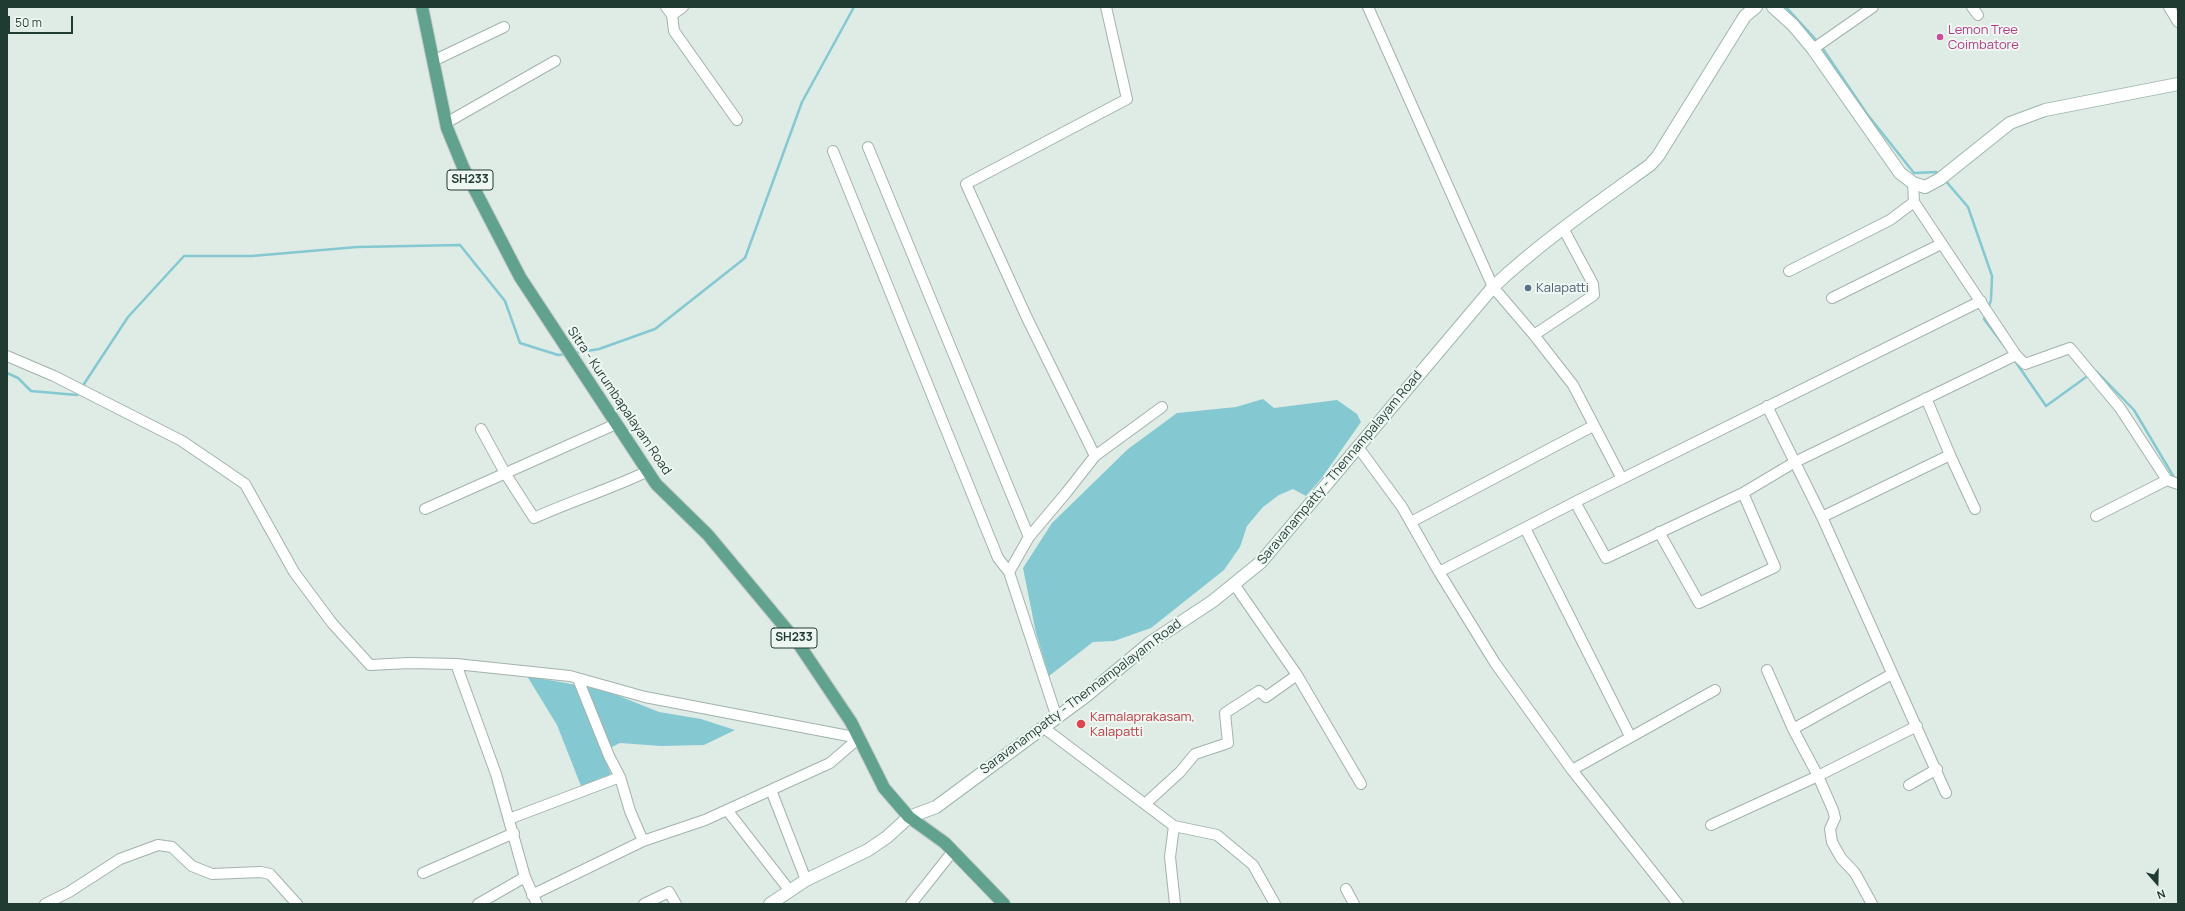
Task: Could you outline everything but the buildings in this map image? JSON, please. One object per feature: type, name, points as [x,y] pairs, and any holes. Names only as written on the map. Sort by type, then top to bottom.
[{"type":"main road","name":"Sitra - Kurumbapalayam Road","points":[[422,7],[446,123],[463,167],[520,277],[656,484],[708,535],[798,643],[851,722],[884,788],[909,818],[945,843],[1004,904]]},
{"type":"main road","name":"Saravanampatty - Thennampalayam Road","points":[[770,904],[806,880],[868,850],[887,837],[909,818],[936,807],[1044,728],[1151,642],[1213,601],[1261,562],[1492,287],[1562,228],[1650,165],[1658,156],[1745,16],[1755,7]]},
{"type":"main road","points":[[1773,7],[1817,46],[1900,173],[1913,183],[1926,187],[1943,177],[2010,123],[2045,110],[2178,84]]},
{"type":"street","points":[[684,7],[669,11],[674,31],[737,120]]},
{"type":"street","points":[[1094,456],[1027,318],[966,184],[1127,99],[1106,7]]},
{"type":"street","points":[[1368,7],[1492,287],[1534,335],[1573,385],[1593,426],[1622,479]]},
{"type":"street","points":[[1817,46],[1873,7]]},
{"type":"street","points":[[2169,7],[2178,22]]},
{"type":"street","points":[[432,61],[504,27]]},
{"type":"street","points":[[446,123],[555,61]]},
{"type":"street","points":[[868,147],[1029,537]]},
{"type":"street","points":[[833,151],[998,558],[1009,572],[1057,718]]},
{"type":"street","points":[[1913,183],[1914,202],[1985,307],[2013,356],[2025,364],[2070,348],[2120,408],[2173,482],[2096,516]]},
{"type":"street","points":[[1789,271],[1878,226],[1914,202]]},
{"type":"street","points":[[1534,335],[1594,295],[1593,284],[1562,228]]},
{"type":"street","points":[[1832,298],[1941,244]]},
{"type":"street","points":[[1439,572],[1767,406],[1985,307]]},
{"type":"street","points":[[7,356],[54,376],[182,441],[245,484],[294,572],[332,623],[370,665],[408,663],[456,664],[570,676],[645,697],[859,738]]},
{"type":"street","points":[[1575,502],[1606,558],[1743,494],[1795,462],[2013,356]]},
{"type":"street","points":[[1926,398],[1975,509]]},
{"type":"street","points":[[1767,406],[1822,517],[1892,674],[1937,769],[1946,793]]},
{"type":"street","points":[[1009,572],[1029,537],[1066,493],[1094,456],[1162,407]]},
{"type":"street","points":[[425,509],[616,424]]},
{"type":"street","points":[[1411,522],[1593,426]]},
{"type":"street","points":[[481,429],[505,473],[534,518],[581,497],[623,483],[648,471]]},
{"type":"street","points":[[1358,447],[1411,522],[1439,572],[1495,663],[1572,770],[1678,904]]},
{"type":"street","points":[[1822,517],[1950,455]]},
{"type":"street","points":[[1659,532],[1699,603],[1775,567],[1743,494]]},
{"type":"street","points":[[1525,528],[1630,736]]},
{"type":"street","points":[[1234,584],[1298,675],[1361,784]]},
{"type":"street","points":[[456,664],[496,774],[514,833],[525,877],[534,900],[643,841],[705,820],[830,763],[859,738]]},
{"type":"street","points":[[1767,670],[1793,729],[1818,776],[1835,818],[1830,829],[1832,842],[1841,858],[1855,873],[1872,904]]},
{"type":"street","points":[[1793,729],[1892,674]]},
{"type":"street","points":[[1145,804],[1180,772],[1195,754],[1228,743],[1225,713],[1259,691],[1266,697],[1298,675]]},
{"type":"street","points":[[578,679],[609,756],[620,777],[630,811],[643,841]]},
{"type":"street","points":[[1572,770],[1630,736],[1715,690]]},
{"type":"street","points":[[1711,825],[1818,776],[1917,726]]},
{"type":"street","points":[[1044,728],[1174,826],[1217,835],[1253,865],[1275,904]]},
{"type":"street","points":[[1909,785],[1937,769]]},
{"type":"street","points":[[509,819],[620,777]]},
{"type":"street","points":[[772,790],[806,880]]},
{"type":"street","points":[[727,810],[790,891]]},
{"type":"street","points":[[1174,826],[1170,858],[1175,904]]},
{"type":"street","points":[[423,873],[514,833]]},
{"type":"street","points":[[45,904],[69,892],[120,859],[158,845],[172,847],[192,866],[212,874],[260,872],[270,874],[297,904]]},
{"type":"street","points":[[911,904],[952,851]]},
{"type":"street","points":[[478,904],[525,877]]},
{"type":"street","points":[[1346,890],[1354,904]]},
{"type":"street","points":[[644,904],[669,892],[676,904]]},
{"type":"water","points":[[1263,399],[1274,408],[1337,400],[1357,414],[1361,422],[1321,479],[1306,496],[1293,489],[1279,495],[1263,507],[1247,526],[1240,547],[1224,570],[1151,628],[1114,641],[1093,642],[1049,676],[1036,633],[1023,568],[1052,523],[1128,449],[1177,413],[1236,407]]},
{"type":"water","points":[[527,676],[604,690],[659,712],[701,719],[735,730],[704,745],[661,746],[620,743],[602,752],[611,774],[581,786],[557,725]]},
{"type":"waterway","points":[[575,353],[599,349],[655,329],[745,258],[802,102],[854,7]]},
{"type":"waterway","points":[[1786,7],[1818,42]]},
{"type":"waterway","points":[[1821,46],[1867,114],[1914,173],[1936,172],[1939,175]]},
{"type":"waterway","points":[[1944,179],[1968,207],[1992,276],[1991,300],[1988,309]]},
{"type":"waterway","points":[[82,387],[128,317],[184,256],[252,256],[357,247],[460,245],[505,301],[520,343],[558,355],[566,354]]},
{"type":"waterway","points":[[1986,315],[1984,319],[2005,347]]},
{"type":"waterway","points":[[2015,361],[2046,406],[2089,375]]},
{"type":"waterway","points":[[2096,371],[2134,410],[2175,479]]},
{"type":"waterway","points":[[7,373],[18,378],[31,391],[77,395],[79,391]]},
{"type":"place","name":"Lemon Tree Coimbatore","points":[[1940,37]]},
{"type":"place","name":"Kalapatti","points":[[1528,288]]},
{"type":"place","name":"Kamalaprakasam, Kalapatti","points":[[1081,724]]}]
